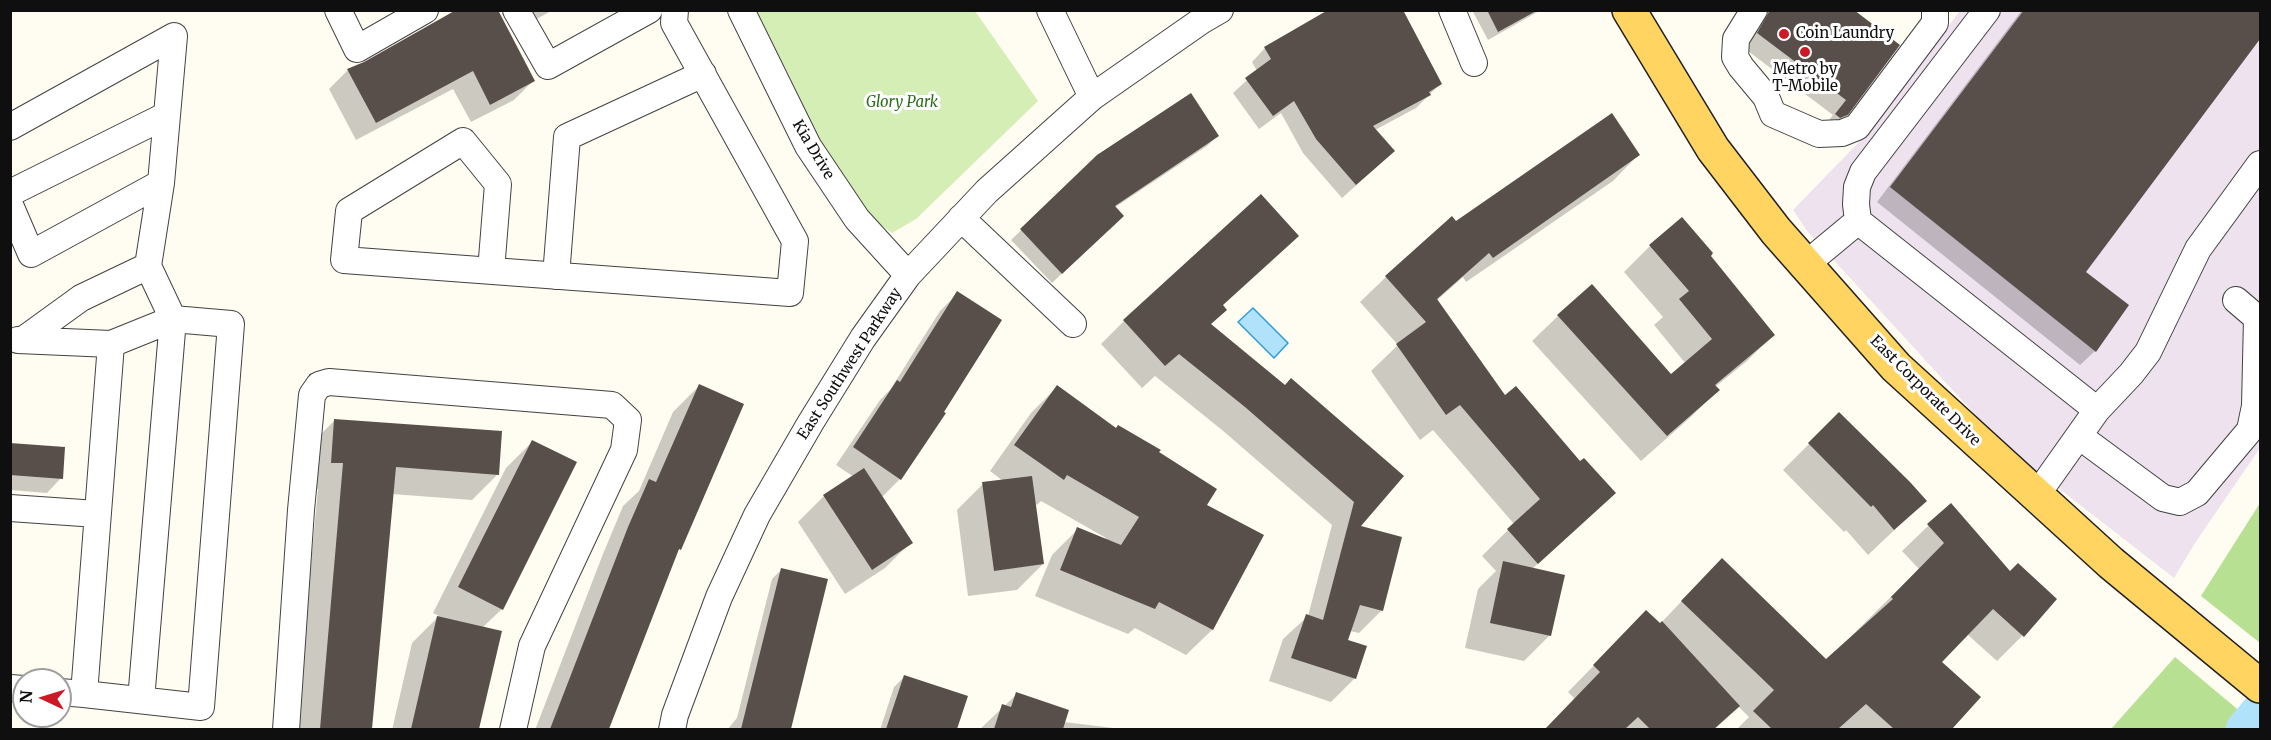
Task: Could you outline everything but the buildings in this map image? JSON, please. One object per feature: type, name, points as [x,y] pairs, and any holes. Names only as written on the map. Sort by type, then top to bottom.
[{"type":"main road","name":"East Corporate Drive","points":[[1629,10],[1713,149],[1776,231],[1896,367],[2036,496],[2162,607],[2260,686]]},
{"type":"street","points":[[338,10],[357,49],[425,10]]},
{"type":"street","points":[[516,10],[548,66],[649,10]]},
{"type":"street","points":[[491,271],[498,184],[463,141],[349,211],[344,260],[556,276],[790,293],[795,241],[674,23],[675,10]]},
{"type":"street","name":"Kia Drive","points":[[741,10],[808,146],[857,219],[908,275]]},
{"type":"street","points":[[1050,10],[1092,97]]},
{"type":"street","name":"East Southwest Parkway","points":[[672,729],[675,715],[719,597],[758,515],[851,356],[908,275],[987,191],[1092,97],[1220,10]]},
{"type":"street","points":[[1452,10],[1474,63]]},
{"type":"street","points":[[1754,10],[1736,39],[1735,57],[1766,97],[1773,114],[1819,134],[1842,133],[1857,127],[1935,23],[1935,10]]},
{"type":"street","points":[[1805,265],[1857,221],[1857,188],[1863,171],[1987,10]]},
{"type":"street","points":[[10,127],[174,36],[161,183],[148,266],[173,319],[141,700]]},
{"type":"street","points":[[556,276],[567,137],[703,74]]},
{"type":"street","points":[[10,194],[167,115]]},
{"type":"street","points":[[2036,496],[2097,410],[2148,352],[2198,249],[2260,164]]},
{"type":"street","points":[[10,205],[31,254],[161,183]]},
{"type":"street","points":[[962,218],[1073,324]]},
{"type":"street","points":[[1857,221],[2097,410]]},
{"type":"street","points":[[17,340],[81,298],[148,266]]},
{"type":"street","points":[[2079,436],[2163,498],[2180,502],[2198,493],[2250,430],[2255,406],[2257,318],[2236,300]]},
{"type":"street","points":[[17,340],[111,344],[173,319],[231,324],[201,707],[72,693],[97,514],[111,344]]},
{"type":"street","points":[[286,729],[301,510],[312,395],[319,385],[329,382],[612,405],[628,420],[624,450],[532,646],[513,729]]},
{"type":"street","points":[[10,508],[97,514]]},
{"type":"shaded area","points":[[1960,11],[2260,11],[2260,448],[2174,578],[2003,445],[1808,232],[1793,210],[1859,142]]},
{"type":"green space","name":"Glory Park","points":[[755,11],[975,11],[1038,101],[916,219],[892,233],[874,220],[823,151],[788,73]]},
{"type":"green space","points":[[2260,503],[2260,643],[2201,596]]},
{"type":"green space","points":[[2175,657],[2260,728],[2260,729],[2111,729]]},
{"type":"water","points":[[1253,308],[1288,343],[1274,358],[1238,322]]},
{"type":"waterway","points":[[2245,730],[2260,712]]},
{"type":"place","name":"Coin Laundry","points":[[1784,34]]},
{"type":"place","name":"Metro by T-Mobile","points":[[1805,52]]}]
